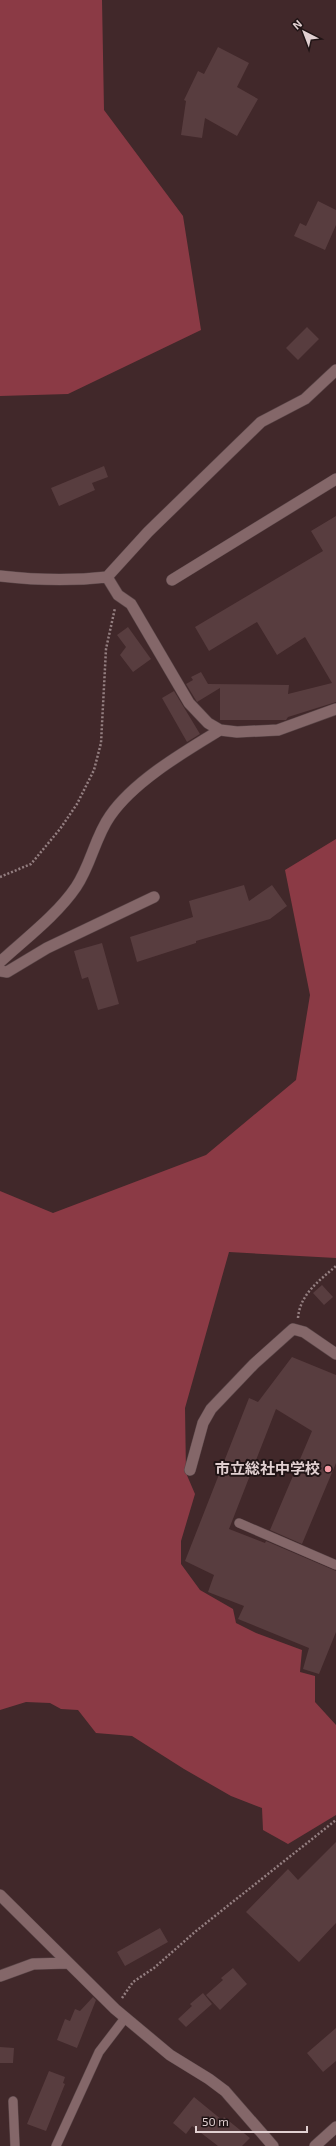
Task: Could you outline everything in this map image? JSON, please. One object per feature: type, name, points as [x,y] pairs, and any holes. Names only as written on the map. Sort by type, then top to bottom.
[{"type":"street","points":[[0,576],[30,580],[87,579],[107,577],[148,532],[261,422],[305,399],[336,370]]},
{"type":"street","points":[[172,580],[336,479]]},
{"type":"street","points":[[107,577],[118,594],[131,604],[190,703],[208,722],[220,730],[237,732],[278,730],[336,709]]},
{"type":"street","points":[[0,962],[46,920],[76,887],[110,815],[133,792],[173,759],[220,730]]},
{"type":"street","points":[[0,971],[7,972],[47,948],[154,897]]},
{"type":"street","points":[[190,1470],[203,1423],[211,1409],[254,1364],[293,1329],[304,1332],[336,1354]]},
{"type":"street","points":[[0,1895],[125,2018],[170,2055],[209,2079],[225,2091],[273,2146]]},
{"type":"street","points":[[0,1976],[34,1964],[68,1963]]},
{"type":"street","points":[[315,2146],[336,2127]]},
{"type":"lane","points":[[239,1523],[336,1565]]},
{"type":"lane","points":[[56,2146],[99,2052],[125,2018]]},
{"type":"lane","points":[[13,2100],[15,2146]]},
{"type":"path","points":[[0,877],[31,864],[60,830],[77,804],[94,770],[101,743],[106,649],[118,594]]},
{"type":"path","points":[[296,1329],[298,1310],[304,1296],[336,1266]]},
{"type":"path","points":[[115,2009],[133,1982],[154,1968],[196,1931],[336,1820]]},
{"type":"shaded area","points":[[0,0],[102,0],[104,110],[183,216],[201,330],[68,394],[0,396]]},
{"type":"shaded area","points":[[336,839],[336,1258],[229,1252],[185,1408],[186,1473],[195,1494],[181,1541],[181,1564],[200,1590],[233,1609],[236,1623],[256,1633],[302,1650],[300,1672],[315,1676],[315,1702],[336,1725],[336,1815],[288,1844],[263,1830],[262,1808],[231,1796],[184,1769],[132,1736],[96,1733],[78,1710],[61,1709],[50,1703],[26,1702],[0,1710],[0,1191],[53,1213],[206,1155],[296,1080],[310,995],[285,870]]},
{"type":"building","points":[[218,47],[249,63],[237,87],[258,99],[237,136],[205,118],[202,138],[181,135],[186,101],[184,100],[198,71],[204,74]]},
{"type":"building","points":[[318,201],[336,210],[336,225],[325,250],[294,236],[300,223],[306,226]]},
{"type":"building","points":[[307,327],[319,339],[298,360],[286,348]]},
{"type":"building","points":[[104,466],[108,477],[92,483],[95,490],[59,506],[51,488]]},
{"type":"building","points":[[336,516],[336,702],[288,717],[286,720],[220,720],[220,688],[197,702],[186,684],[193,680],[191,677],[201,672],[208,684],[289,685],[288,694],[332,683],[305,637],[277,655],[257,622],[209,651],[195,627],[323,551],[311,531]]},
{"type":"building","points":[[128,627],[151,659],[133,672],[120,655],[126,647],[117,635]]},
{"type":"building","points":[[174,691],[200,734],[187,742],[162,698]]},
{"type":"building","points":[[244,885],[249,901],[272,885],[287,906],[270,919],[196,941],[196,943],[137,962],[130,937],[193,917],[189,901]]},
{"type":"building","points":[[102,943],[119,1004],[98,1010],[88,977],[82,979],[74,951]]},
{"type":"building","points":[[322,1285],[333,1297],[324,1305],[313,1293]]},
{"type":"building","points":[[292,1357],[336,1375],[336,1463],[302,1544],[270,1530],[312,1431],[276,1409],[229,1529],[265,1543],[266,1541],[336,1571],[336,1632],[319,1674],[303,1669],[309,1648],[238,1619],[244,1606],[208,1592],[214,1575],[185,1561],[249,1398],[258,1402]]},
{"type":"building","points":[[336,1842],[336,1923],[299,1962],[246,1912],[288,1869],[298,1880]]},
{"type":"building","points":[[160,1928],[168,1942],[125,1966],[117,1952]]},
{"type":"building","points":[[233,1968],[247,1984],[220,2010],[206,1995],[223,1980],[221,1978]]},
{"type":"building","points":[[203,1993],[212,2004],[186,2027],[178,2019],[192,2006],[190,2004]]},
{"type":"building","points":[[93,1997],[96,2000],[77,2048],[57,2040],[65,2019],[70,2021],[75,2009],[80,2011]]},
{"type":"building","points":[[336,2028],[336,2061],[323,2072],[307,2053]]},
{"type":"building","points":[[0,2047],[14,2048],[13,2063],[0,2063]]},
{"type":"building","points":[[49,2071],[65,2077],[63,2083],[65,2084],[46,2131],[27,2124]]},
{"type":"building","points":[[194,2097],[222,2120],[224,2117],[250,2138],[242,2146],[218,2146],[192,2126],[186,2134],[173,2123]]},
{"type":"place","name":"市立総社中学校","points":[[328,1469]]}]
